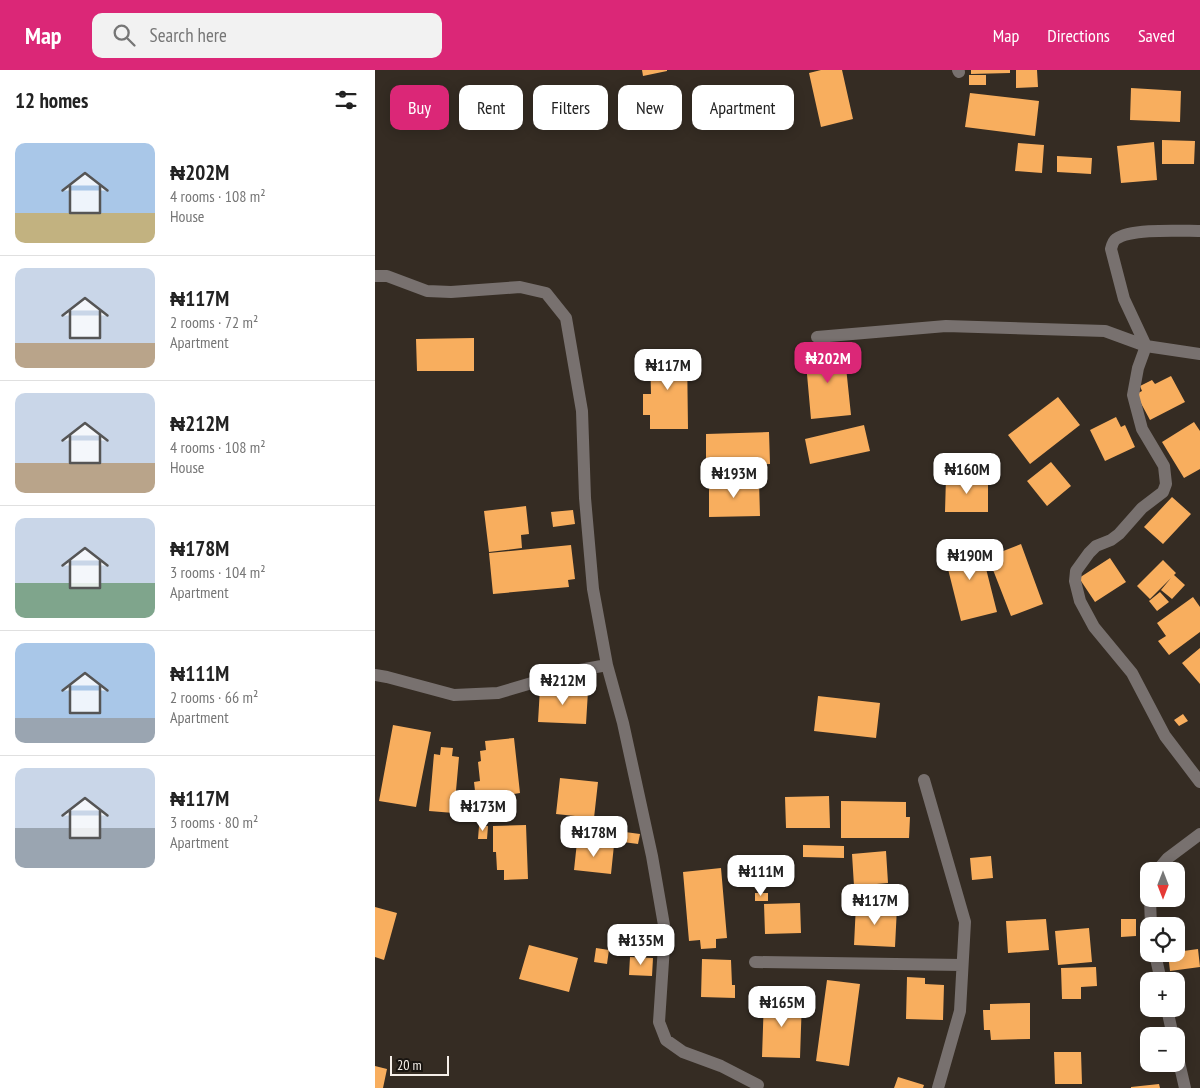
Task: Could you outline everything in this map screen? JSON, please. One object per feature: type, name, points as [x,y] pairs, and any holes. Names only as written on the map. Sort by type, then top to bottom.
[{"type":"street","points":[[1200,230],[1129,234],[1116,239],[1112,244],[1111,249],[1124,299],[1146,346],[1138,368],[1133,394],[1141,429],[1164,466],[1166,484],[1163,492],[1141,508],[1119,534],[1111,540],[1096,546],[1089,553],[1076,571],[1075,581],[1080,601],[1094,627],[1132,673],[1165,736],[1200,782]]},
{"type":"street","points":[[375,276],[387,276],[427,291],[451,292],[520,287],[546,293],[566,318],[582,411],[585,498],[593,589],[607,665],[623,724],[648,837],[665,931],[659,1022],[666,1040],[683,1052],[721,1066],[758,1085]]},
{"type":"street","points":[[817,337],[946,326],[1105,331],[1146,346],[1200,354]]},
{"type":"street","points":[[375,675],[455,695],[498,692],[569,672],[607,665]]},
{"type":"street","points":[[924,780],[965,922],[959,1011],[938,1088]]},
{"type":"street","points":[[1164,862],[1200,834]]},
{"type":"street","points":[[755,962],[963,965]]},
{"type":"street","points":[[1181,1072],[1185,1088]]},
{"type":"building","points":[[642,70],[667,70],[667,71],[643,76]]},
{"type":"building","points":[[821,70],[842,70],[853,119],[821,127],[809,73]]},
{"type":"building","points":[[971,70],[1010,70],[1010,73],[971,74]]},
{"type":"building","points":[[1016,70],[1037,70],[1038,87],[1016,88]]},
{"type":"building","points":[[969,75],[986,75],[986,85],[969,85]]},
{"type":"building","points":[[1131,88],[1181,91],[1180,122],[1130,120]]},
{"type":"building","points":[[970,93],[1039,101],[1035,136],[965,127]]},
{"type":"building","points":[[1162,140],[1195,141],[1194,164],[1162,164]]},
{"type":"building","points":[[1154,142],[1157,180],[1121,183],[1117,146]]},
{"type":"building","points":[[1018,143],[1044,145],[1042,173],[1015,171]]},
{"type":"building","points":[[1057,156],[1092,158],[1091,174],[1057,172]]},
{"type":"building","points":[[474,338],[474,371],[417,371],[416,339]]},
{"type":"building","points":[[844,348],[851,415],[811,419],[805,352]]},
{"type":"building","points":[[650,352],[687,352],[688,429],[650,429],[650,415],[643,415],[643,394],[651,394]]},
{"type":"building","points":[[1171,376],[1185,402],[1150,420],[1136,394],[1142,391],[1140,386],[1152,380],[1155,384]]},
{"type":"building","points":[[1058,397],[1080,425],[1030,464],[1008,435]]},
{"type":"building","points":[[1116,417],[1121,427],[1125,425],[1135,447],[1105,461],[1090,430]]},
{"type":"building","points":[[1194,422],[1200,431],[1200,469],[1184,478],[1162,442]]},
{"type":"building","points":[[864,425],[870,451],[810,464],[805,439]]},
{"type":"building","points":[[769,432],[770,464],[706,465],[706,434]]},
{"type":"building","points":[[1051,462],[1071,486],[1047,506],[1027,481]]},
{"type":"building","points":[[946,477],[988,477],[988,512],[945,512]]},
{"type":"building","points":[[759,481],[760,516],[709,517],[709,483]]},
{"type":"building","points":[[1172,497],[1191,514],[1163,544],[1144,527]]},
{"type":"building","points":[[526,506],[529,534],[521,535],[522,548],[489,552],[484,511]]},
{"type":"building","points":[[573,510],[575,524],[553,527],[551,512]]},
{"type":"building","points":[[979,541],[997,612],[961,621],[943,549]]},
{"type":"building","points":[[1021,544],[1043,604],[1011,616],[988,557]]},
{"type":"building","points":[[571,545],[575,579],[568,580],[569,587],[493,594],[489,553]]},
{"type":"building","points":[[1110,558],[1126,582],[1095,602],[1079,578]]},
{"type":"building","points":[[1163,560],[1176,573],[1174,575],[1185,585],[1172,599],[1161,590],[1171,578],[1150,599],[1137,586]]},
{"type":"building","points":[[1160,592],[1169,602],[1157,611],[1149,601]]},
{"type":"building","points":[[1193,597],[1200,607],[1200,632],[1169,655],[1158,641],[1166,636],[1157,623]]},
{"type":"building","points":[[1200,648],[1200,684],[1182,663]]},
{"type":"building","points":[[540,688],[588,691],[586,724],[538,722]]},
{"type":"building","points":[[818,696],[880,703],[876,738],[814,731]]},
{"type":"building","points":[[1183,714],[1188,721],[1179,726],[1174,720]]},
{"type":"building","points":[[393,725],[431,732],[416,807],[379,801]]},
{"type":"building","points":[[514,738],[520,793],[508,795],[510,806],[477,809],[474,782],[480,781],[478,762],[481,761],[480,751],[486,750],[485,741]]},
{"type":"building","points":[[441,747],[453,748],[452,756],[459,757],[454,813],[429,811],[434,754],[440,755]]},
{"type":"building","points":[[560,778],[598,782],[594,818],[556,814]]},
{"type":"building","points":[[829,796],[830,828],[786,828],[785,797]]},
{"type":"building","points":[[841,801],[906,802],[906,817],[910,817],[909,838],[841,838]]},
{"type":"building","points":[[526,825],[528,879],[504,880],[504,870],[497,870],[496,852],[493,852],[493,826]]},
{"type":"building","points":[[479,826],[488,826],[487,839],[478,839]]},
{"type":"building","points":[[625,832],[640,834],[638,844],[623,842]]},
{"type":"building","points":[[577,842],[614,845],[611,874],[574,870]]},
{"type":"building","points":[[803,845],[844,846],[844,858],[803,857]]},
{"type":"building","points":[[886,851],[888,883],[854,886],[852,854]]},
{"type":"building","points":[[991,856],[993,878],[972,880],[970,858]]},
{"type":"building","points":[[721,868],[727,938],[716,939],[716,948],[701,949],[700,940],[689,941],[683,872]]},
{"type":"building","points":[[755,893],[768,893],[768,901],[755,901]]},
{"type":"building","points":[[800,903],[801,933],[765,934],[764,904]]},
{"type":"building","points":[[856,904],[897,907],[895,947],[854,945]]},
{"type":"building","points":[[375,907],[397,913],[384,960],[375,957]]},
{"type":"building","points":[[1046,919],[1049,950],[1008,953],[1006,921]]},
{"type":"building","points":[[1121,919],[1136,919],[1136,936],[1121,937]]},
{"type":"building","points":[[1089,928],[1092,962],[1058,965],[1055,931]]},
{"type":"building","points":[[529,945],[578,958],[569,992],[519,979]]},
{"type":"building","points":[[596,948],[609,950],[607,964],[594,962]]},
{"type":"building","points":[[1198,949],[1200,967],[1170,971],[1169,962],[1185,962],[1185,951]]},
{"type":"building","points":[[630,957],[653,958],[652,976],[629,975]]},
{"type":"building","points":[[702,959],[731,960],[732,985],[735,985],[735,998],[701,997]]},
{"type":"building","points":[[1096,967],[1097,986],[1081,987],[1081,999],[1062,999],[1061,968]]},
{"type":"building","points":[[907,977],[925,978],[925,984],[944,985],[943,1020],[906,1019]]},
{"type":"building","points":[[827,980],[860,984],[849,1066],[816,1061]]},
{"type":"building","points":[[764,998],[802,999],[800,1058],[762,1057]]},
{"type":"building","points":[[1030,1003],[1030,1039],[991,1040],[990,1030],[984,1030],[983,1010],[990,1010],[990,1004]]},
{"type":"building","points":[[1054,1052],[1081,1052],[1082,1084],[1055,1084]]},
{"type":"building","points":[[375,1066],[387,1069],[383,1088],[375,1088]]},
{"type":"building","points":[[898,1077],[924,1085],[923,1088],[894,1088]]},
{"type":"building","points":[[1159,1084],[1160,1088],[1131,1088],[1131,1087]]}]
